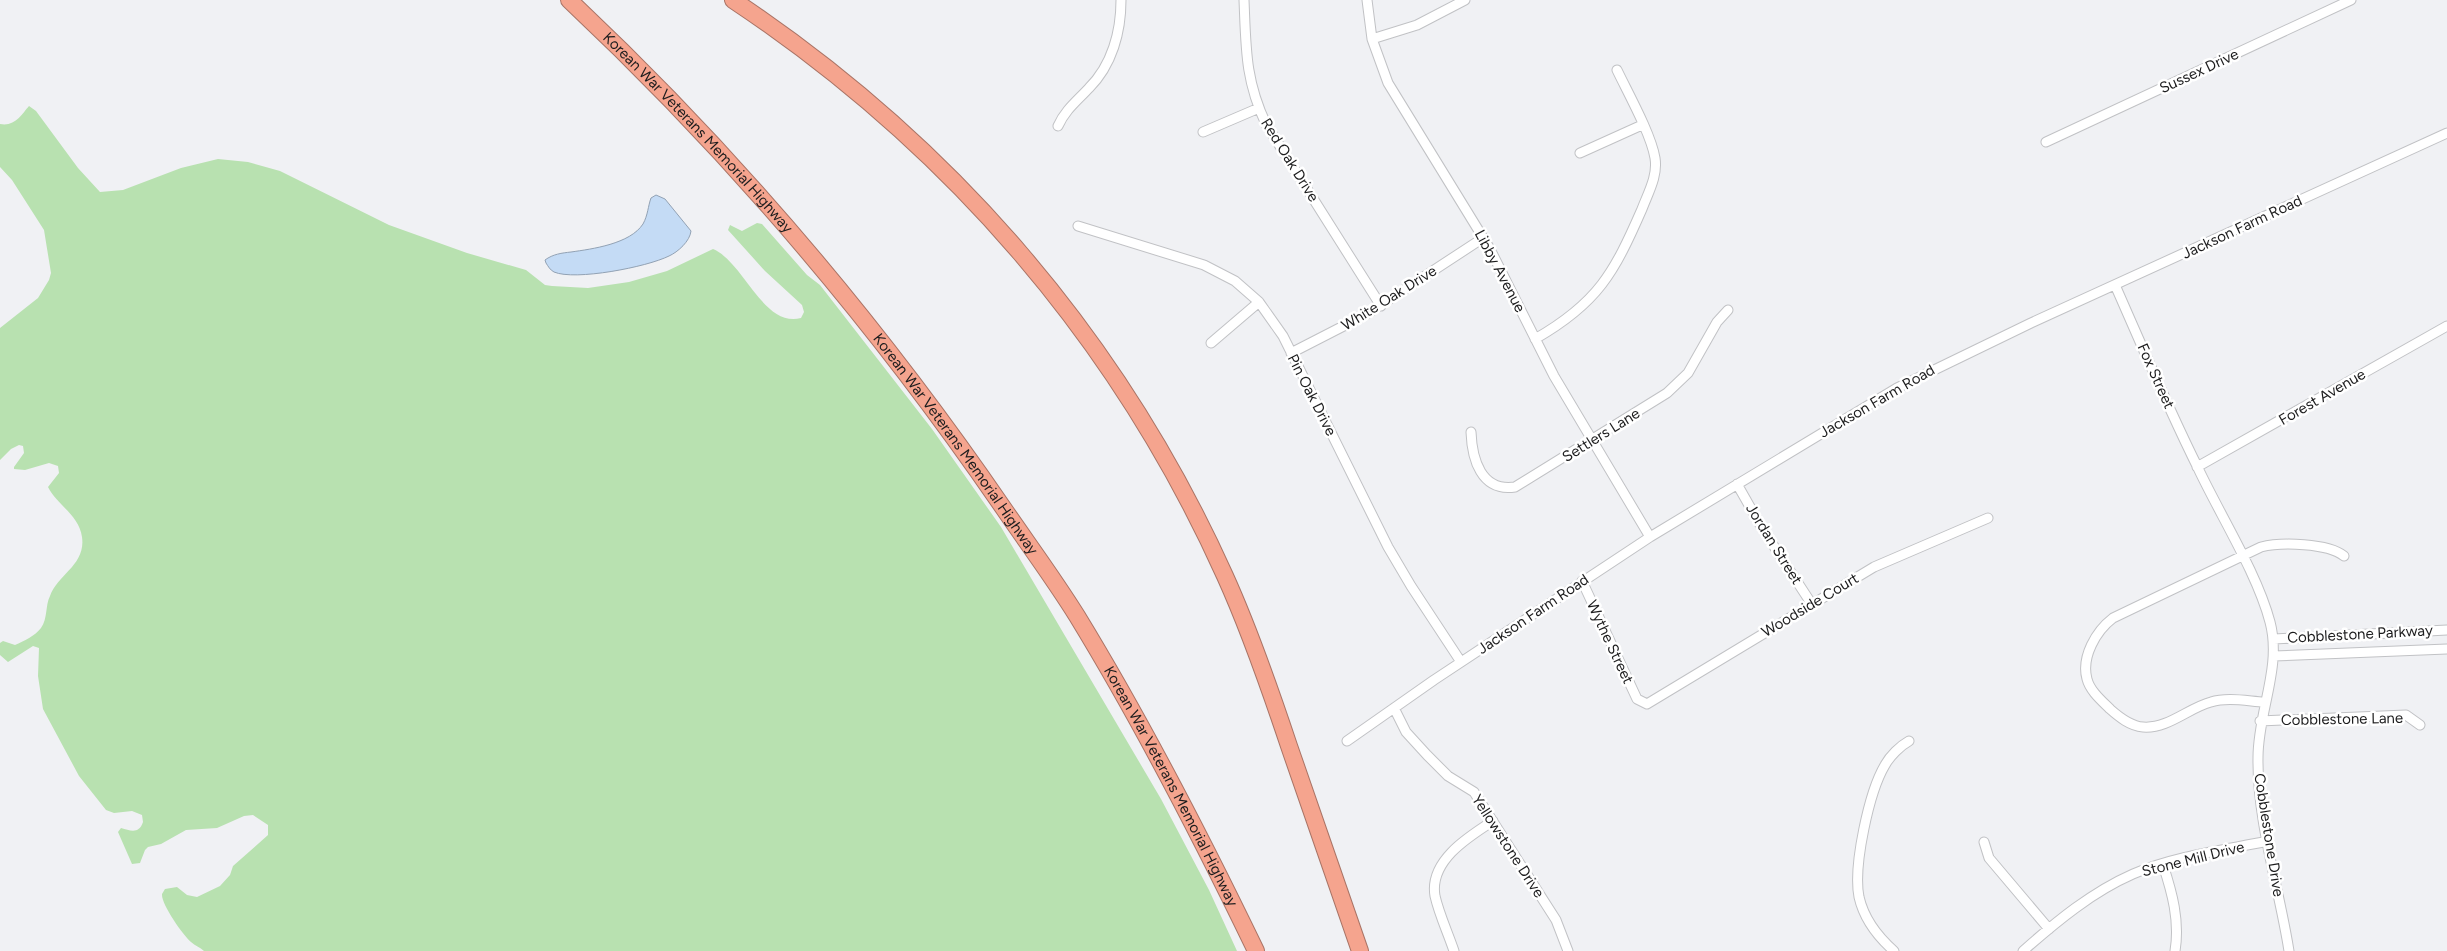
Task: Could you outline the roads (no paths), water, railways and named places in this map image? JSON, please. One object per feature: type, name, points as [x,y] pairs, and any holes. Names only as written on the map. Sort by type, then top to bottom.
[{"type":"highway","name":"Korean War Veterans Memorial Highway","points":[[569,0],[658,86],[786,225],[841,290],[959,444],[1078,618],[1180,800],[1256,951]]},
{"type":"highway","points":[[733,0],[791,39],[833,71],[928,154],[1021,252],[1110,368],[1181,484],[1226,578],[1272,694],[1360,951]]},
{"type":"street","points":[[1058,126],[1066,110],[1100,77],[1108,62],[1119,29],[1121,0]]},
{"type":"street","name":"Red Oak Drive","points":[[1244,0],[1247,70],[1258,108],[1381,306]]},
{"type":"street","name":"Libby Avenue","points":[[1367,0],[1372,39],[1377,59],[1401,106],[1484,238],[1535,339],[1592,441],[1650,537]]},
{"type":"street","points":[[1372,39],[1417,25],[1465,0]]},
{"type":"street","name":"Sussex Drive","points":[[2046,142],[2351,0]]},
{"type":"street","points":[[1535,339],[1585,305],[1613,270],[1649,191],[1655,171],[1653,151],[1617,70]]},
{"type":"street","points":[[1204,132],[1258,108]]},
{"type":"street","points":[[1580,153],[1642,125]]},
{"type":"street","name":"Jackson Farm Road","points":[[1347,741],[1461,662],[1650,537],[1928,371],[2447,134]]},
{"type":"street","name":"Pin Oak Drive","points":[[1078,226],[1204,265],[1234,281],[1259,302],[1272,318],[1291,352],[1388,547],[1461,662]]},
{"type":"street","name":"White Oak Drive","points":[[1291,352],[1381,306],[1484,238]]},
{"type":"street","name":"Fox Street","points":[[2115,286],[2197,467]]},
{"type":"street","points":[[1211,343],[1259,302]]},
{"type":"street","name":"Settlers Lane","points":[[1471,432],[1472,446],[1478,468],[1489,482],[1502,488],[1515,487],[1668,393],[1692,368],[1718,322],[1728,310]]},
{"type":"street","name":"Forest Avenue","points":[[2197,467],[2447,326]]},
{"type":"street","name":"Cobblestone Drive","points":[[2197,467],[2265,604],[2274,639],[2274,656],[2260,721],[2258,780],[2289,951]]},
{"type":"street","name":"Jordan Street","points":[[1737,484],[1762,528],[1811,603]]},
{"type":"street","name":"Woodside Court","points":[[1639,702],[1650,703],[1811,603],[1894,557],[1988,518]]},
{"type":"street","points":[[2264,702],[2224,700],[2210,702],[2161,725],[2142,727],[2118,717],[2099,700],[2087,679],[2087,662],[2090,650],[2102,626],[2113,618],[2242,556],[2271,545],[2328,547],[2344,556]]},
{"type":"street","name":"Wythe Street","points":[[1582,581],[1639,702]]},
{"type":"street","name":"Cobblestone Parkway","points":[[2274,639],[2447,630]]},
{"type":"street","name":"Cobblestone Parkway","points":[[2274,656],[2447,649]]},
{"type":"street","name":"Yellowstone Drive","points":[[1394,708],[1406,732],[1448,776],[1474,792],[1556,920],[1568,951]]},
{"type":"street","name":"Cobblestone Lane","points":[[2260,721],[2406,716],[2420,726]]},
{"type":"street","points":[[1894,951],[1874,931],[1864,911],[1857,882],[1858,866],[1878,778],[1891,756],[1909,741]]},
{"type":"street","points":[[1454,951],[1435,895],[1437,872],[1452,852],[1493,821]]},
{"type":"street","name":"Stone Mill Drive","points":[[2023,951],[2092,897],[2116,882],[2163,865],[2268,841]]},
{"type":"street","points":[[1984,842],[1989,858],[2049,929]]},
{"type":"street","points":[[2163,865],[2172,892],[2176,914],[2175,951]]},
{"type":"water","points":[[656,195],[665,199],[691,231],[680,249],[659,260],[611,272],[578,275],[554,272],[549,268],[545,260],[554,255],[600,247],[620,241],[637,231],[646,217],[651,198]]}]
